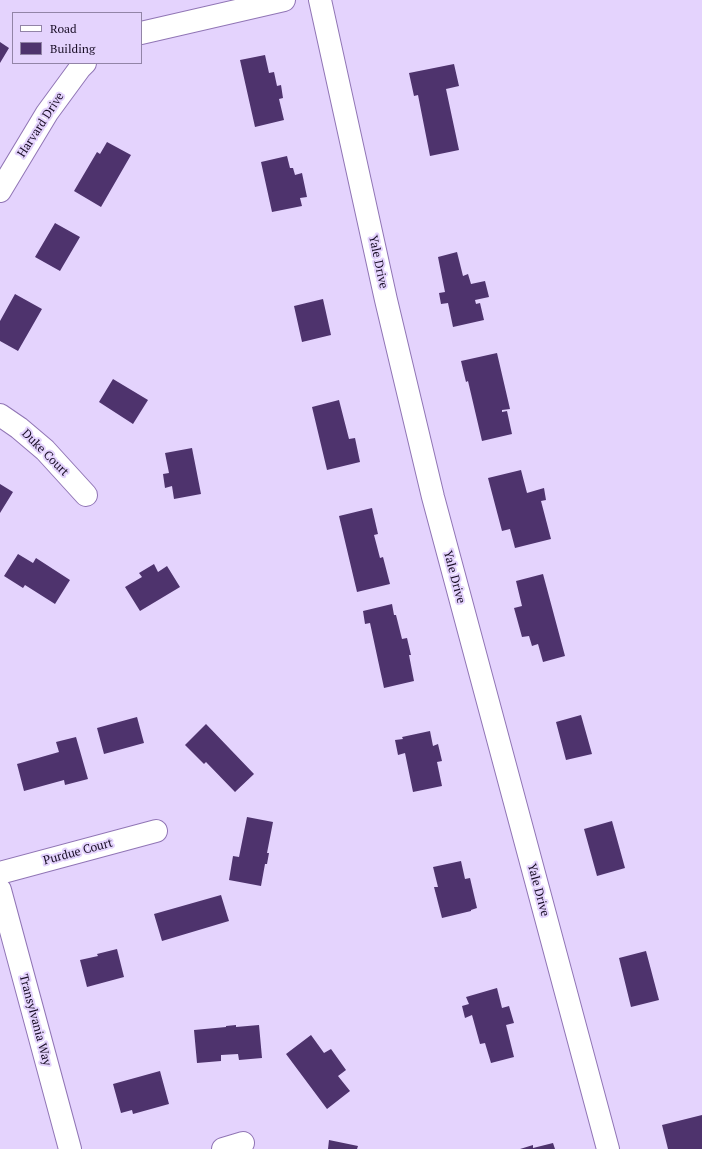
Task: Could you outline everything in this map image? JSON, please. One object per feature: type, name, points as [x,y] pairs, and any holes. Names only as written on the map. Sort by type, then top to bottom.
[{"type":"street","points":[[142,34],[284,0]]},
{"type":"street","name":"Yale Drive","points":[[320,0],[388,307],[433,497],[608,1149]]},
{"type":"street","name":"Harvard Drive","points":[[0,191],[47,113],[84,64]]},
{"type":"street","name":"Duke Court","points":[[0,415],[19,428],[45,450],[86,495]]},
{"type":"street","name":"Purdue Court","points":[[0,873],[156,831]]},
{"type":"street","name":"Transylvania Way","points":[[0,890],[70,1149]]},
{"type":"street","points":[[223,1149],[243,1143]]},
{"type":"building","points":[[0,42],[9,48],[0,63]]},
{"type":"building","points":[[265,55],[269,73],[274,72],[277,86],[281,85],[283,98],[279,99],[284,120],[255,127],[240,60]]},
{"type":"building","points":[[454,64],[459,86],[446,89],[459,150],[430,156],[418,95],[414,96],[409,73]]},
{"type":"building","points":[[107,142],[131,155],[101,207],[74,191],[97,152],[100,154]]},
{"type":"building","points":[[287,156],[290,168],[293,168],[295,175],[302,173],[307,197],[300,198],[302,206],[272,212],[261,162]]},
{"type":"building","points":[[55,223],[80,237],[60,271],[35,257]]},
{"type":"building","points":[[457,252],[463,276],[468,274],[471,284],[485,281],[489,297],[475,300],[476,304],[480,303],[484,320],[453,327],[448,303],[441,304],[439,293],[445,292],[438,257]]},
{"type":"building","points":[[15,294],[42,309],[18,351],[0,341],[0,321]]},
{"type":"building","points":[[323,299],[331,335],[302,342],[294,306]]},
{"type":"building","points":[[497,353],[510,409],[502,410],[502,412],[507,411],[512,434],[482,441],[468,381],[466,382],[461,361]]},
{"type":"building","points":[[113,379],[148,400],[133,424],[99,402]]},
{"type":"building","points":[[339,400],[349,439],[355,438],[360,462],[327,470],[312,407]]},
{"type":"building","points":[[192,448],[201,494],[174,499],[172,486],[165,488],[163,474],[169,473],[165,453]]},
{"type":"building","points":[[521,470],[527,493],[544,488],[546,500],[541,501],[551,539],[515,548],[510,529],[502,531],[488,478]]},
{"type":"building","points":[[0,484],[13,492],[0,513]]},
{"type":"building","points":[[372,508],[378,534],[374,535],[380,558],[383,557],[390,584],[357,592],[339,516]]},
{"type":"building","points":[[18,554],[33,563],[36,558],[70,580],[55,604],[25,585],[23,588],[4,576]]},
{"type":"building","points":[[154,564],[158,572],[167,566],[180,587],[140,611],[125,587],[142,577],[139,573]]},
{"type":"building","points":[[543,574],[565,656],[543,662],[538,644],[532,646],[529,636],[522,637],[514,608],[522,606],[516,581]]},
{"type":"building","points":[[392,604],[402,639],[407,638],[411,655],[409,655],[414,681],[384,688],[370,623],[365,624],[363,611]]},
{"type":"building","points":[[581,715],[592,754],[566,760],[556,722]]},
{"type":"building","points":[[137,717],[144,743],[104,754],[97,728]]},
{"type":"building","points":[[206,724],[254,774],[235,792],[206,762],[204,764],[185,745]]},
{"type":"building","points":[[430,731],[433,746],[438,744],[442,761],[437,762],[442,786],[413,792],[405,753],[398,755],[395,740]]},
{"type":"building","points":[[76,737],[88,779],[65,785],[64,780],[24,791],[17,764],[59,752],[56,742]]},
{"type":"building","points":[[247,817],[273,822],[267,853],[269,853],[267,864],[265,864],[261,886],[229,880],[233,856],[239,857]]},
{"type":"building","points":[[612,821],[625,868],[597,876],[584,829]]},
{"type":"building","points":[[461,861],[465,879],[470,878],[477,908],[471,911],[442,918],[434,887],[438,887],[433,867]]},
{"type":"building","points":[[221,895],[229,921],[162,941],[154,914]]},
{"type":"building","points":[[117,949],[124,977],[87,987],[80,960],[98,956],[97,954]]},
{"type":"building","points":[[646,951],[659,1000],[631,1007],[619,958]]},
{"type":"building","points":[[497,988],[502,1008],[509,1006],[514,1023],[506,1025],[514,1057],[491,1063],[485,1043],[480,1044],[472,1015],[465,1018],[462,1006],[469,1004],[466,997]]},
{"type":"building","points":[[236,1025],[236,1027],[259,1025],[262,1058],[239,1060],[238,1054],[221,1055],[221,1061],[197,1063],[194,1030]]},
{"type":"building","points":[[311,1035],[324,1053],[331,1049],[346,1070],[338,1076],[350,1091],[327,1109],[286,1054]]},
{"type":"building","points":[[160,1071],[169,1104],[133,1114],[132,1110],[121,1113],[113,1084]]},
{"type":"building","points":[[702,1115],[702,1149],[668,1149],[662,1125]]},
{"type":"building","points":[[329,1140],[358,1146],[357,1149],[328,1149]]},
{"type":"building","points":[[553,1143],[555,1149],[520,1149],[533,1145],[533,1148]]}]
